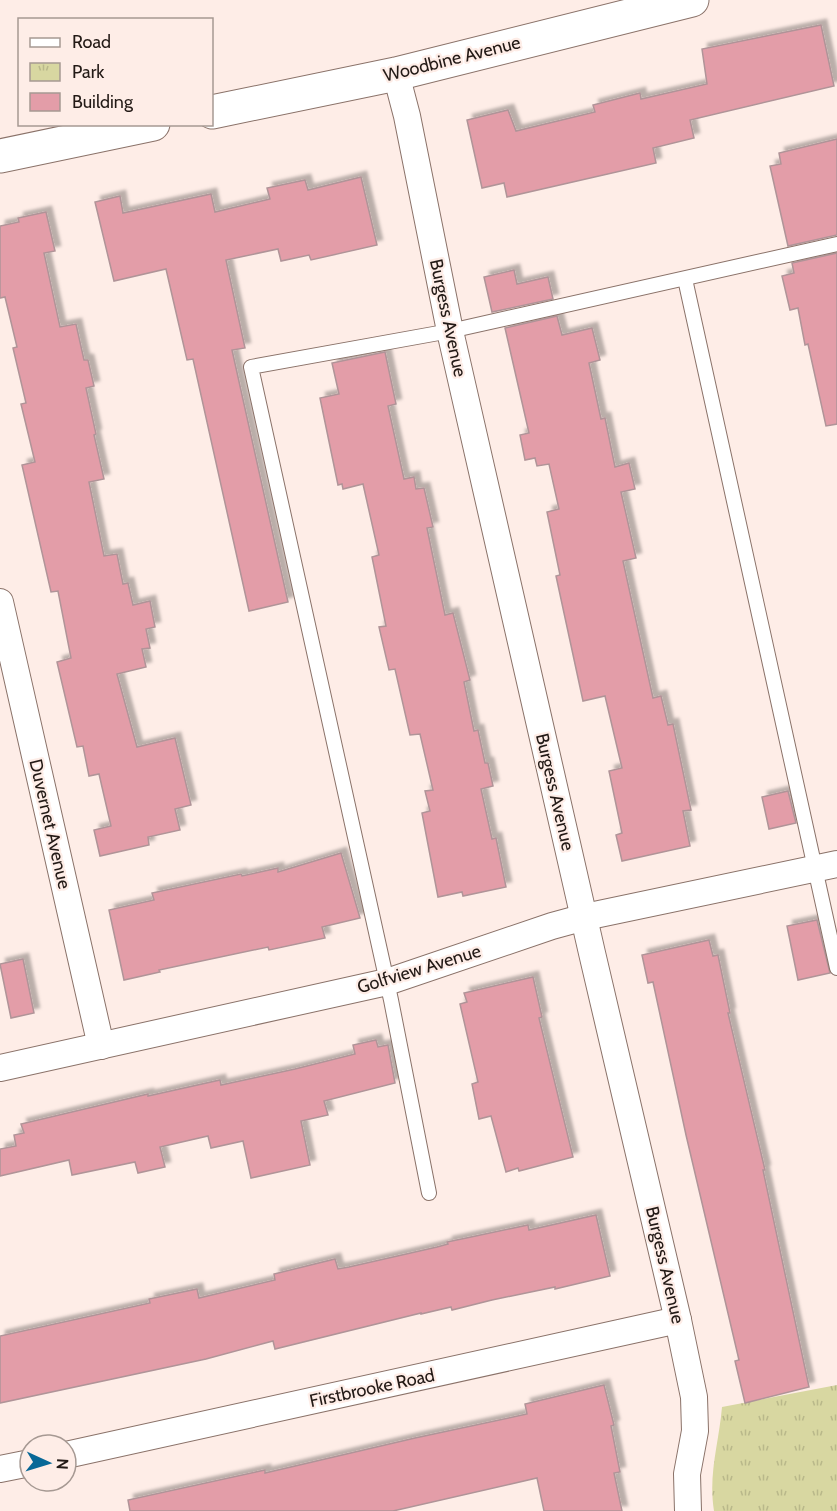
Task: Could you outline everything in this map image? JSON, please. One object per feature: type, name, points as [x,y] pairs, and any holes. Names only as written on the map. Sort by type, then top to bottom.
[{"type":"main road","name":"Woodbine Avenue","points":[[213,112],[396,74],[692,0]]},
{"type":"main road","points":[[0,156],[143,126]]},
{"type":"street","name":"Burgess Avenue","points":[[396,74],[407,116],[450,331],[694,1397],[695,1431],[687,1474],[688,1511]]},
{"type":"street","name":"Duvernet Avenue","points":[[0,602],[101,1046]]},
{"type":"street","name":"Golfview Avenue","points":[[0,1068],[387,982],[585,917],[826,866]]},
{"type":"street","name":"Firstbrooke Road","points":[[78,1452],[678,1320]]},
{"type":"street","points":[[0,1470],[18,1466]]},
{"type":"lane","points":[[429,1193],[387,982],[251,367],[450,331],[837,244]]},
{"type":"lane","points":[[686,279],[826,866],[837,968]]},
{"type":"green space","points":[[837,1385],[837,1511],[714,1511],[713,1471],[722,1407]]},
{"type":"building","points":[[821,25],[834,86],[690,120],[694,138],[653,148],[656,163],[507,197],[504,183],[482,188],[467,120],[508,110],[516,131],[595,112],[593,105],[640,93],[641,99],[707,84],[702,49]]},
{"type":"building","points":[[837,139],[837,235],[788,246],[770,166],[781,164],[779,153]]},
{"type":"building","points":[[361,177],[377,245],[311,260],[309,255],[281,261],[278,249],[226,260],[245,348],[232,350],[288,602],[249,611],[193,359],[187,360],[166,269],[114,281],[95,202],[120,196],[123,213],[211,194],[215,212],[270,199],[267,188],[305,180],[308,190]]},
{"type":"building","points":[[46,212],[55,251],[44,253],[60,327],[76,324],[84,360],[88,360],[94,386],[86,388],[104,479],[89,482],[104,556],[117,554],[123,584],[128,583],[133,605],[150,601],[155,627],[146,629],[150,648],[142,649],[146,667],[117,674],[137,747],[175,738],[191,805],[175,809],[180,830],[148,837],[149,845],[100,856],[94,830],[111,826],[99,774],[89,776],[83,746],[77,747],[57,662],[71,658],[58,591],[51,592],[22,465],[35,462],[21,404],[26,403],[13,348],[17,347],[5,297],[0,298],[0,226],[19,222],[18,218]]},
{"type":"building","points":[[837,253],[837,424],[826,426],[798,308],[790,310],[782,276],[794,273],[792,263]]},
{"type":"building","points":[[514,270],[517,284],[548,277],[553,299],[492,312],[484,277]]},
{"type":"building","points":[[557,316],[562,335],[592,328],[600,360],[589,363],[601,419],[605,418],[615,467],[629,463],[635,489],[621,492],[636,558],[623,561],[653,698],[661,696],[668,725],[673,724],[691,810],[683,811],[690,846],[622,861],[616,835],[622,833],[609,771],[622,768],[605,696],[583,701],[556,576],[560,575],[547,512],[559,509],[549,464],[537,466],[535,458],[525,460],[520,435],[529,433],[505,328]]},
{"type":"building","points":[[385,352],[396,404],[388,406],[404,479],[414,477],[416,489],[424,488],[433,527],[427,528],[445,615],[453,613],[470,680],[464,682],[474,731],[478,730],[493,786],[481,789],[492,839],[496,838],[506,887],[463,896],[462,892],[438,897],[422,813],[430,811],[425,791],[433,790],[420,734],[410,735],[395,669],[389,670],[379,627],[386,626],[372,557],[379,555],[363,484],[343,489],[342,484],[338,485],[320,398],[339,394],[332,363]]},
{"type":"building","points":[[788,791],[796,823],[769,829],[762,797]]},
{"type":"building","points":[[341,853],[360,918],[322,927],[325,938],[269,950],[268,947],[159,970],[160,972],[124,980],[109,910],[154,900],[152,893],[241,874],[242,876],[278,868],[278,872]]},
{"type":"building","points":[[817,920],[830,973],[798,980],[787,926]]},
{"type":"building","points":[[709,940],[713,956],[718,955],[730,1013],[728,1013],[765,1170],[763,1170],[809,1387],[745,1403],[735,1361],[739,1360],[653,982],[648,983],[642,955]]},
{"type":"building","points":[[23,959],[34,1013],[11,1018],[0,964]]},
{"type":"building","points":[[533,977],[542,1017],[539,1018],[573,1157],[519,1171],[518,1168],[506,1172],[491,1116],[479,1119],[472,1084],[478,1082],[460,1004],[467,1002],[464,993]]},
{"type":"building","points":[[376,1040],[378,1047],[388,1045],[395,1083],[324,1101],[328,1115],[301,1121],[310,1165],[251,1178],[243,1141],[211,1148],[208,1136],[160,1147],[165,1167],[138,1173],[135,1162],[72,1175],[69,1160],[0,1176],[0,1149],[16,1146],[14,1135],[24,1133],[21,1124],[148,1094],[148,1096],[220,1080],[221,1085],[295,1069],[355,1054],[353,1045]]},
{"type":"building","points":[[596,1215],[610,1276],[452,1310],[451,1307],[421,1313],[275,1349],[273,1341],[206,1359],[0,1403],[0,1336],[150,1303],[149,1299],[197,1289],[199,1298],[275,1280],[274,1274],[335,1259],[338,1269],[528,1225],[529,1230]]},
{"type":"building","points":[[604,1385],[614,1425],[611,1426],[620,1472],[614,1473],[622,1511],[544,1511],[537,1478],[393,1511],[130,1511],[128,1500],[265,1470],[265,1473],[527,1414],[525,1404]]}]
